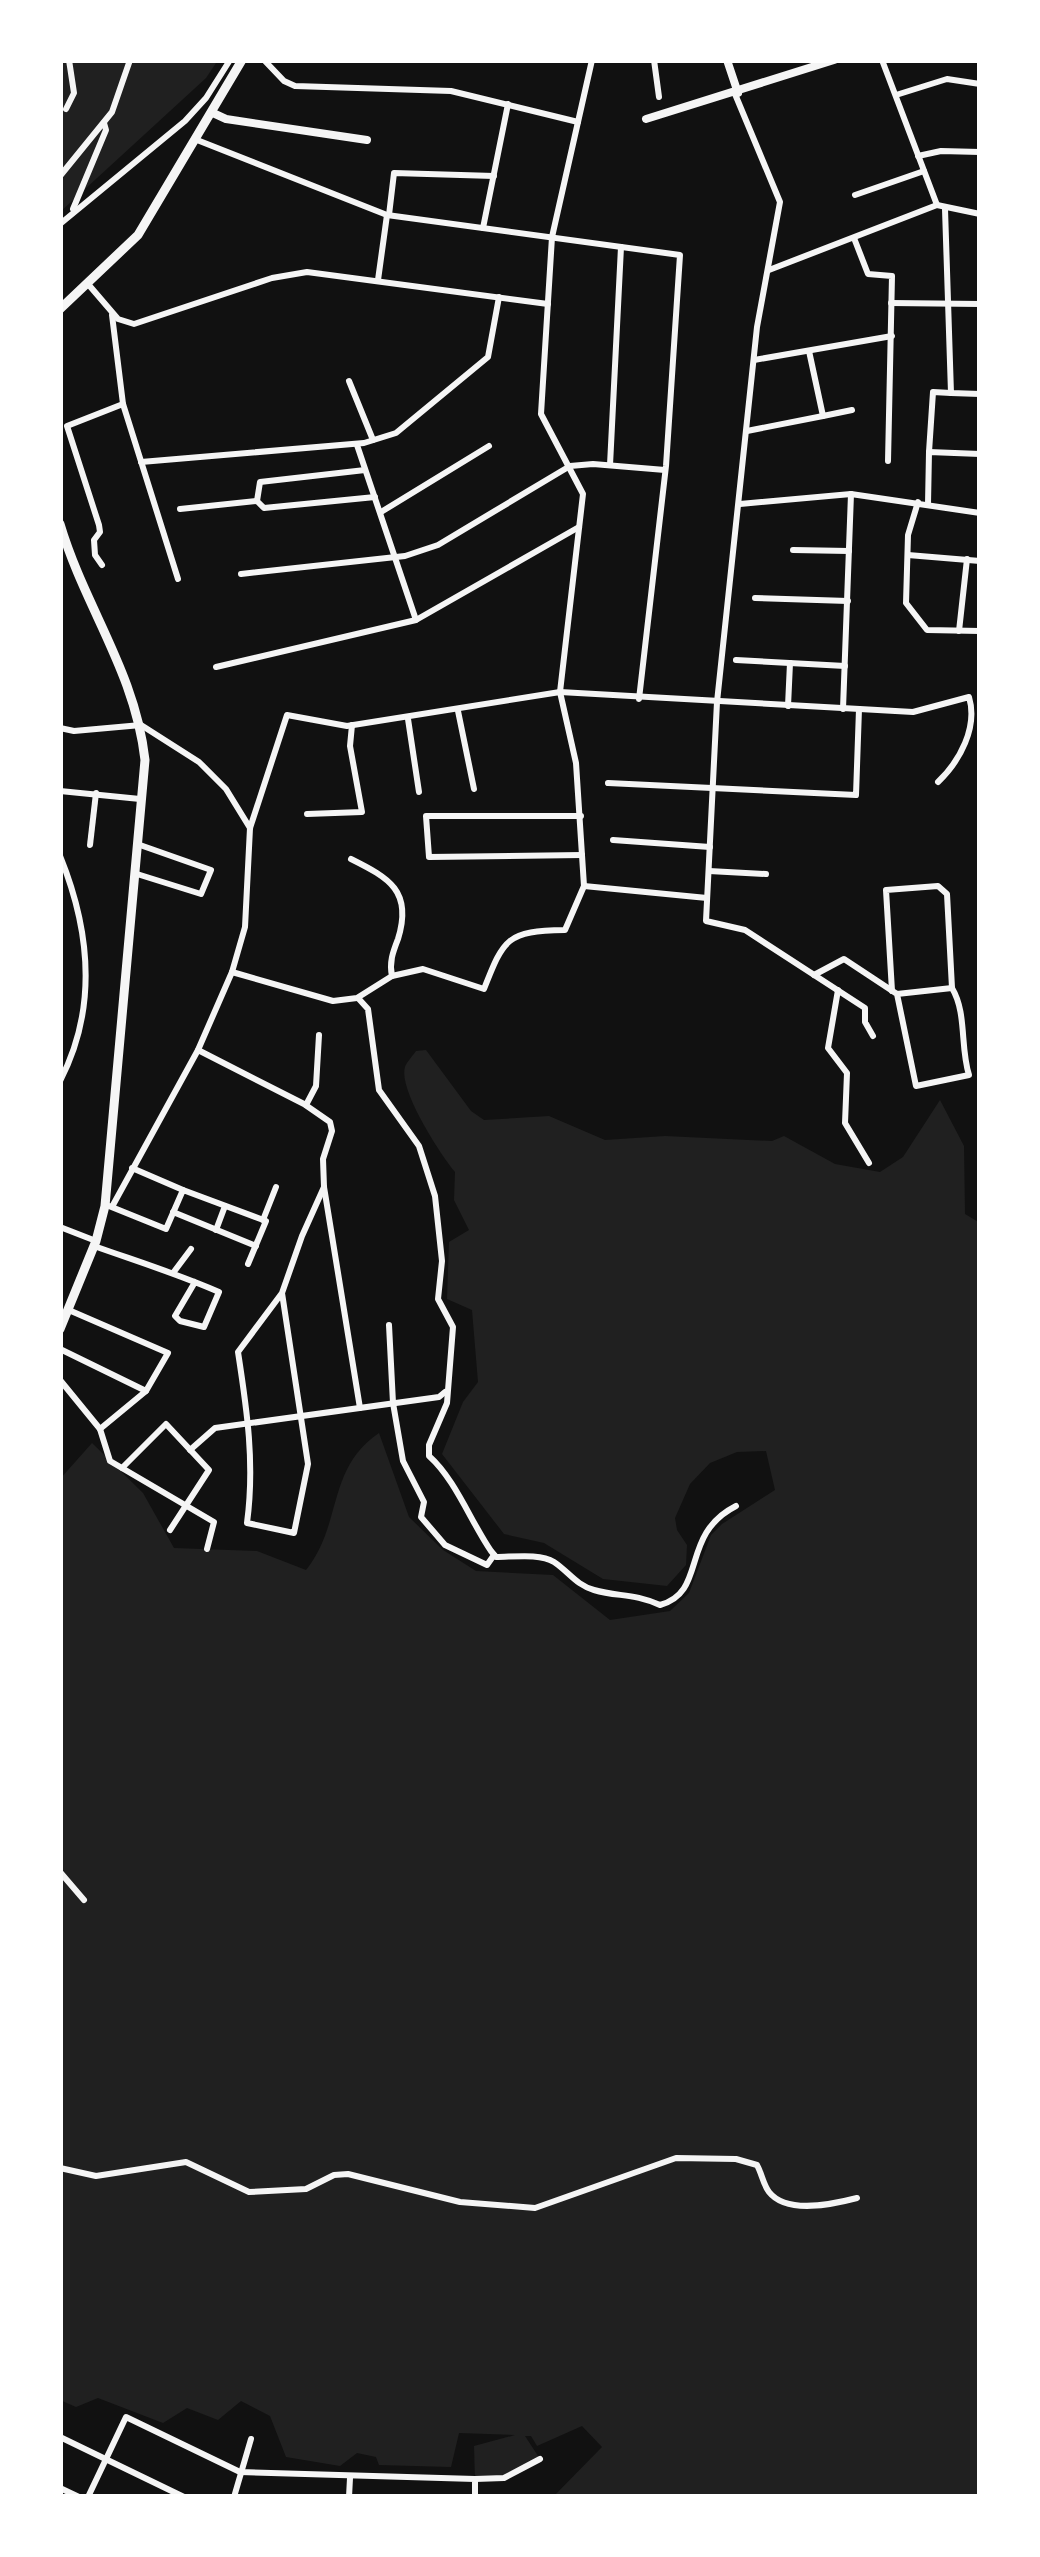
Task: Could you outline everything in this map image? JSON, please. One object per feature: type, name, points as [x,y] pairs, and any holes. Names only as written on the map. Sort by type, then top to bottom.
[{"type":"main road","points":[[60,309],[138,235],[242,60]]},
{"type":"main road","points":[[60,524],[81,587],[127,678],[141,725],[144,800],[109,1206],[60,1329]]},
{"type":"street","points":[[66,109],[74,93],[69,60]]},
{"type":"street","points":[[60,176],[112,112],[130,60]]},
{"type":"street","points":[[60,224],[185,121],[230,60]]},
{"type":"street","points":[[264,60],[295,86],[452,91],[578,122]]},
{"type":"street","points":[[232,972],[333,1001],[357,998],[392,976],[423,969],[484,988],[501,945],[545,930],[565,930],[584,886],[576,763],[560,692],[583,494],[541,414],[552,237],[592,60]]},
{"type":"street","points":[[654,60],[659,97]]},
{"type":"street","points":[[727,60],[780,202],[754,360],[717,702],[706,921],[745,930],[865,1008],[865,1022],[873,1036]]},
{"type":"street","points":[[646,119],[834,60]]},
{"type":"street","points":[[882,60],[941,207],[951,393]]},
{"type":"street","points":[[896,95],[947,80],[980,84]]},
{"type":"street","points":[[483,228],[508,104]]},
{"type":"street","points":[[213,113],[367,140]]},
{"type":"street","points":[[72,212],[106,130],[104,123]]},
{"type":"street","points":[[197,140],[388,215],[680,254],[665,470],[639,699]]},
{"type":"street","points":[[918,156],[980,152]]},
{"type":"street","points":[[855,195],[924,171]]},
{"type":"street","points":[[378,280],[394,173],[494,176]]},
{"type":"street","points":[[769,270],[941,207],[980,214]]},
{"type":"street","points":[[854,238],[868,274],[892,276],[887,461]]},
{"type":"street","points":[[610,465],[621,246]]},
{"type":"street","points":[[88,284],[123,322],[139,323],[297,273],[548,304]]},
{"type":"street","points":[[141,462],[357,445],[396,433],[488,357],[499,297]]},
{"type":"street","points":[[891,303],[980,304]]},
{"type":"street","points":[[112,312],[123,404],[178,579]]},
{"type":"street","points":[[754,360],[892,336]]},
{"type":"street","points":[[809,351],[823,416]]},
{"type":"street","points":[[349,381],[373,440]]},
{"type":"street","points":[[928,504],[933,392],[980,394]]},
{"type":"street","points":[[102,565],[95,555],[99,525],[67,426],[123,404]]},
{"type":"street","points":[[747,431],[852,410]]},
{"type":"street","points":[[357,445],[416,620]]},
{"type":"street","points":[[381,512],[490,446]]},
{"type":"street","points":[[929,452],[980,454]]},
{"type":"street","points":[[241,574],[395,557],[438,545],[570,466],[665,470]]},
{"type":"street","points":[[257,501],[260,482],[365,470]]},
{"type":"street","points":[[739,504],[850,494],[980,513]]},
{"type":"street","points":[[843,709],[850,494]]},
{"type":"street","points":[[257,501],[264,508],[375,497]]},
{"type":"street","points":[[180,508],[257,501]]},
{"type":"street","points":[[918,502],[908,535],[906,603],[927,630],[980,632]]},
{"type":"street","points":[[216,667],[416,620],[579,527]]},
{"type":"street","points":[[793,550],[849,551]]},
{"type":"street","points":[[908,555],[980,561]]},
{"type":"street","points":[[959,632],[967,559]]},
{"type":"street","points":[[755,598],[848,601]]},
{"type":"street","points":[[736,660],[845,666]]},
{"type":"street","points":[[788,706],[790,663]]},
{"type":"street","points":[[184,1190],[166,1229],[109,1206],[198,1050],[232,972],[245,926],[250,828],[287,716],[352,725],[560,692],[913,712],[969,697],[972,722],[960,761],[938,782]]},
{"type":"street","points":[[608,784],[856,795],[859,709]]},
{"type":"street","points":[[458,711],[473,789]]},
{"type":"street","points":[[408,719],[419,792]]},
{"type":"street","points":[[60,728],[141,725],[199,762],[226,789],[250,828]]},
{"type":"street","points":[[308,814],[362,812],[350,746],[352,725]]},
{"type":"street","points":[[60,791],[144,800]]},
{"type":"street","points":[[90,845],[96,794]]},
{"type":"street","points":[[581,816],[426,816],[429,857],[582,855]]},
{"type":"street","points":[[614,840],[710,847]]},
{"type":"street","points":[[137,874],[201,894],[211,870],[140,845]]},
{"type":"street","points":[[60,856],[84,932],[87,980],[86,1006],[60,1081]]},
{"type":"street","points":[[351,859],[389,879],[403,905],[403,921],[389,964],[392,976]]},
{"type":"street","points":[[709,871],[766,874]]},
{"type":"street","points":[[584,886],[707,898]]},
{"type":"street","points":[[938,886],[947,894],[952,988],[959,1000],[962,1053],[969,1075],[916,1086],[895,993],[886,890],[938,886]]},
{"type":"street","points":[[814,974],[844,959],[895,993],[952,988]]},
{"type":"street","points":[[838,990],[828,1048],[847,1073],[845,1123],[868,1163]]},
{"type":"street","points":[[357,998],[368,1009],[379,1090],[419,1146],[435,1196],[442,1261],[438,1299],[453,1327],[447,1403],[429,1456],[442,1468],[465,1514],[494,1555]]},
{"type":"street","points":[[306,1105],[316,1086],[319,1036]]},
{"type":"street","points":[[198,1050],[306,1105],[330,1123],[323,1159],[324,1187],[360,1408]]},
{"type":"street","points":[[132,1168],[263,1220]]},
{"type":"street","points":[[248,1264],[276,1187]]},
{"type":"street","points":[[282,1293],[308,1464],[294,1533],[247,1523],[253,1480],[238,1352],[282,1293],[324,1187]]},
{"type":"street","points":[[217,1230],[225,1206]]},
{"type":"street","points":[[173,1213],[256,1246]]},
{"type":"street","points":[[60,1227],[95,1244],[173,1273],[195,1282],[219,1292],[204,1327],[180,1322],[175,1316],[195,1282]]},
{"type":"street","points":[[173,1273],[191,1249]]},
{"type":"street","points":[[70,1311],[168,1353],[146,1391],[100,1429]]},
{"type":"street","points":[[389,1325],[393,1403],[403,1461],[422,1494],[421,1517],[446,1545],[487,1564],[494,1555]]},
{"type":"street","points":[[60,1349],[146,1391]]},
{"type":"street","points":[[60,1380],[100,1429],[110,1461],[214,1522],[207,1549]]},
{"type":"street","points":[[190,1450],[215,1428],[439,1397],[445,1392]]},
{"type":"street","points":[[122,1468],[166,1424],[209,1470],[170,1530]]},
{"type":"street","points":[[494,1555],[544,1558],[597,1592],[626,1592],[660,1605],[682,1595],[702,1538],[716,1516],[736,1506]]},
{"type":"street","points":[[60,1872],[84,1900]]},
{"type":"street","points":[[60,2168],[96,2176],[186,2162],[249,2192],[306,2189],[347,2174],[460,2202],[535,2208],[662,2162],[706,2158],[757,2164],[764,2185],[781,2201],[819,2204],[857,2198]]},
{"type":"street","points":[[60,2488],[84,2497],[126,2417],[240,2472],[504,2478],[540,2458]]},
{"type":"street","points":[[60,2438],[184,2497]]},
{"type":"street","points":[[234,2497],[251,2439]]},
{"type":"street","points":[[350,2478],[350,2497]]},
{"type":"street","points":[[475,2479],[475,2497]]},
{"type":"shaded area","points":[[60,60],[218,60],[206,78],[60,212]]},
{"type":"shaded area","points":[[426,1050],[471,1111],[484,1120],[549,1116],[605,1140],[665,1136],[772,1141],[784,1136],[835,1164],[880,1172],[903,1157],[940,1100],[964,1146],[965,1214],[980,1223],[980,2497],[553,2497],[602,2447],[582,2426],[537,2446],[531,2436],[525,2436],[540,2459],[510,2476],[475,2479],[474,2446],[515,2435],[459,2433],[451,2467],[379,2465],[376,2457],[357,2453],[340,2466],[286,2457],[270,2416],[241,2401],[218,2420],[187,2408],[163,2423],[98,2398],[76,2407],[60,2400],[60,1479],[92,1443],[143,1493],[174,1548],[257,1551],[306,1570],[326,1534],[350,1463],[379,1433],[409,1517],[443,1550],[476,1571],[553,1575],[610,1620],[670,1611],[689,1593],[711,1535],[775,1490],[766,1451],[737,1452],[710,1463],[690,1484],[675,1518],[687,1545],[686,1565],[667,1586],[603,1579],[544,1543],[504,1534],[442,1454],[463,1402],[478,1382],[472,1310],[447,1299],[449,1242],[469,1230],[454,1200],[455,1172],[422,1121],[405,1077],[406,1065],[416,1051]]}]
